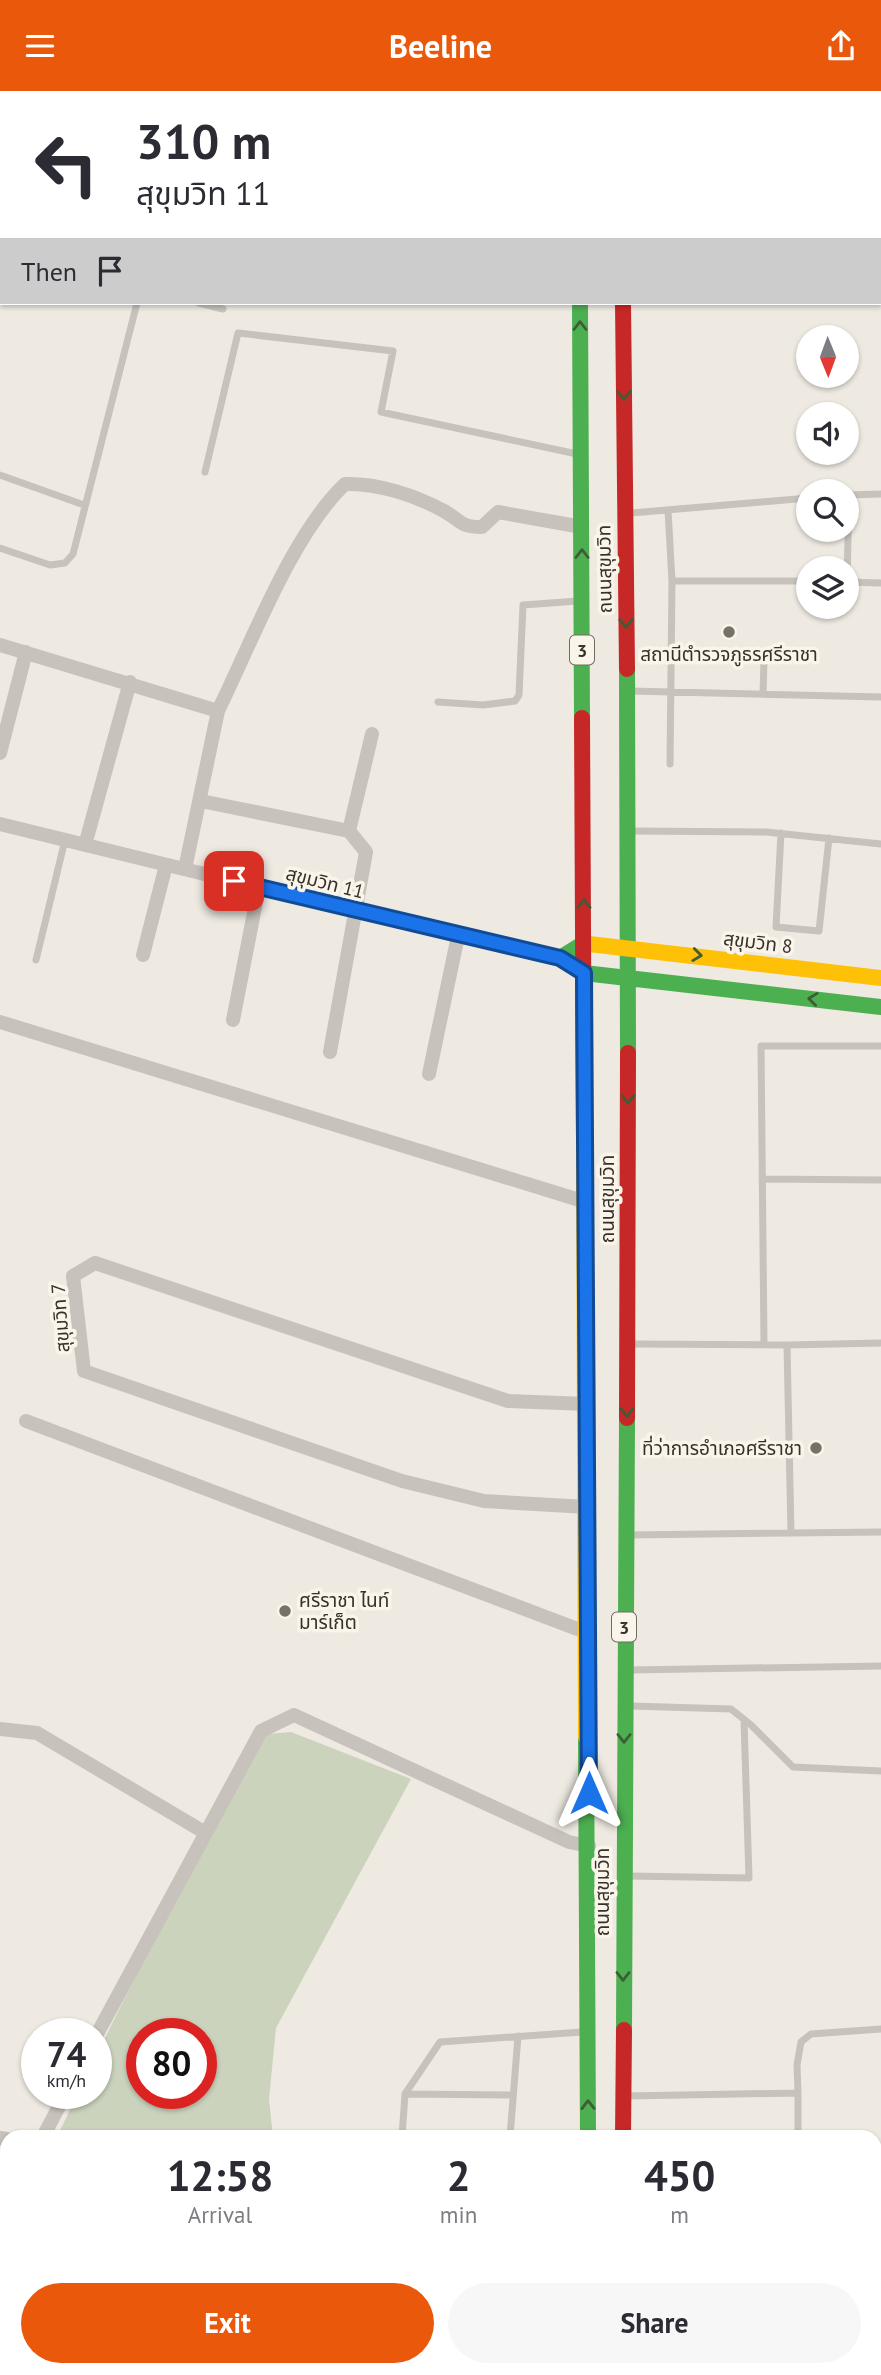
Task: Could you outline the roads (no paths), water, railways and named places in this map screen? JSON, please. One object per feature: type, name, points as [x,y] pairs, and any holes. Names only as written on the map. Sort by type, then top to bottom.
[{"type":"main road","name":"ถนนสุขุมวิท","points":[[580,305],[589,1846],[588,2130]]},
{"type":"main road","name":"ถนนสุขุมวิท","points":[[622,305],[629,977],[622,2130]]},
{"type":"main road","points":[[560,958],[584,943],[629,947]]},
{"type":"main road","name":"สุขุมวิท 8","points":[[629,947],[881,978]]},
{"type":"main road","name":"สุขุมวิท 11","points":[[560,958],[584,973],[629,977]]},
{"type":"main road","points":[[629,977],[881,1007]]},
{"type":"street","points":[[185,869],[218,711],[289,564],[324,504],[345,484],[370,483],[445,511],[465,527],[482,527],[498,512],[582,527]]},
{"type":"street","points":[[0,645],[131,682],[218,711]]},
{"type":"street","points":[[0,753],[26,652]]},
{"type":"street","points":[[85,845],[131,682]]},
{"type":"street","points":[[349,831],[372,734]]},
{"type":"street","points":[[201,801],[349,831],[366,852],[330,1052]]},
{"type":"street","name":"สุขุมวิท 11","points":[[0,824],[458,936],[560,958]]},
{"type":"street","points":[[143,955],[166,865]]},
{"type":"street","points":[[233,1020],[259,887]]},
{"type":"street","points":[[429,1074],[458,936]]},
{"type":"street","points":[[0,1022],[586,1202]]},
{"type":"street","name":"สุขุมวิท 7","points":[[587,1404],[508,1401],[95,1263],[73,1276],[84,1371],[402,1481],[484,1501],[587,1507]]},
{"type":"street","points":[[26,1421],[588,1633]]},
{"type":"street","points":[[106,2018],[261,1731],[294,1715],[569,1842],[589,1846]]},
{"type":"street","points":[[0,1729],[37,1733],[204,1832]]},
{"type":"street","points":[[47,2130],[58,2109]]},
{"type":"lane","points":[[0,548],[50,565],[65,563],[73,554],[136,305]]},
{"type":"lane","points":[[207,305],[223,309]]},
{"type":"lane","points":[[205,472],[237,333],[393,351],[381,412],[581,455]]},
{"type":"lane","points":[[0,475],[84,505]]},
{"type":"lane","points":[[859,495],[881,494]]},
{"type":"lane","points":[[625,513],[796,499]]},
{"type":"lane","points":[[668,510],[672,581],[670,764]]},
{"type":"lane","points":[[672,581],[796,581]]},
{"type":"lane","points":[[859,582],[881,583]]},
{"type":"lane","points":[[438,702],[483,705],[515,701],[519,695],[523,605],[582,601]]},
{"type":"lane","points":[[763,694],[764,661]]},
{"type":"lane","points":[[626,691],[881,697]]},
{"type":"lane","points":[[628,831],[781,834],[881,844]]},
{"type":"lane","points":[[781,834],[776,927],[819,930],[829,838]]},
{"type":"lane","points":[[36,960],[65,840]]},
{"type":"lane","points":[[764,1345],[761,1046],[881,1047]]},
{"type":"lane","points":[[762,1179],[881,1180]]},
{"type":"lane","points":[[627,1344],[881,1343]]},
{"type":"lane","points":[[787,1345],[791,1533]]},
{"type":"lane","points":[[626,1534],[881,1532]]},
{"type":"lane","points":[[624,1670],[881,1666]]},
{"type":"lane","points":[[624,1707],[731,1709],[793,1767],[881,1770]]},
{"type":"lane","points":[[623,1876],[749,1878],[744,1720]]},
{"type":"lane","points":[[798,2130],[797,2065],[801,2042],[811,2034],[881,2029]]},
{"type":"lane","points":[[402,2130],[405,2094],[440,2042],[587,2031]]},
{"type":"lane","points":[[510,2130],[518,2036]]},
{"type":"lane","points":[[622,2097],[798,2093]]},
{"type":"lane","points":[[405,2094],[513,2095]]},
{"type":"place","name":"สถานีตำรวจภูธรศรีราชา","points":[[729,632]]},
{"type":"place","name":"ที่ว่าการอำเภอศรีราชา","points":[[816,1448]]},
{"type":"place","name":"ศรีราชา ไนท์ มาร์เก็ต","points":[[285,1611]]}]
